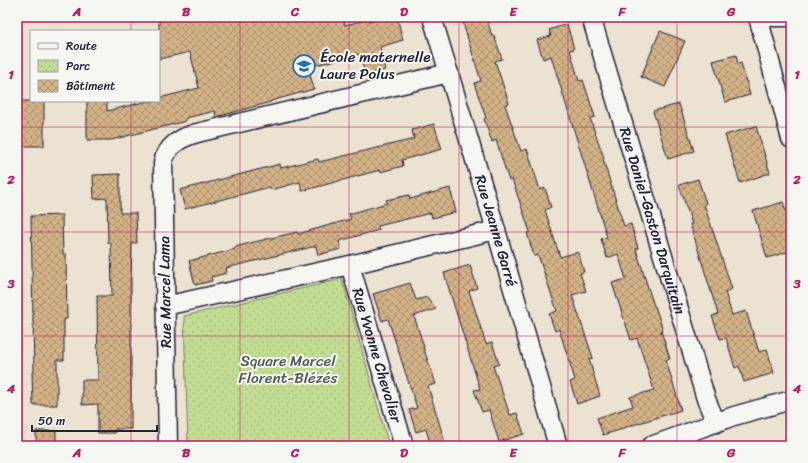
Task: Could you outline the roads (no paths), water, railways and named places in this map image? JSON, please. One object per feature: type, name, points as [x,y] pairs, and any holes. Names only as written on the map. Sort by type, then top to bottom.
[{"type":"street","name":"Rue Jeanne Garré","points":[[432,17],[496,230],[558,446]]},
{"type":"street","name":"Rue Daniel-Gaston Darquitain","points":[[591,17],[706,399],[716,424]]},
{"type":"street","points":[[758,17],[791,139]]},
{"type":"street","points":[[773,17],[791,17]]},
{"type":"street","name":"Rue Marcel Lama","points":[[168,446],[163,163],[165,155],[176,142],[188,135],[449,73]]},
{"type":"street","points":[[165,306],[350,265],[496,230]]},
{"type":"street","name":"Rue Yvonne Chevalier","points":[[350,265],[404,446]]},
{"type":"street","points":[[651,446],[716,424],[734,416],[791,400]]},
{"type":"place","name":"École maternelle Laure Polus","points":[[304,66]]},
{"type":"park label","name":"Square Marcel Florent-Blézés","points":[[288,370]]}]
